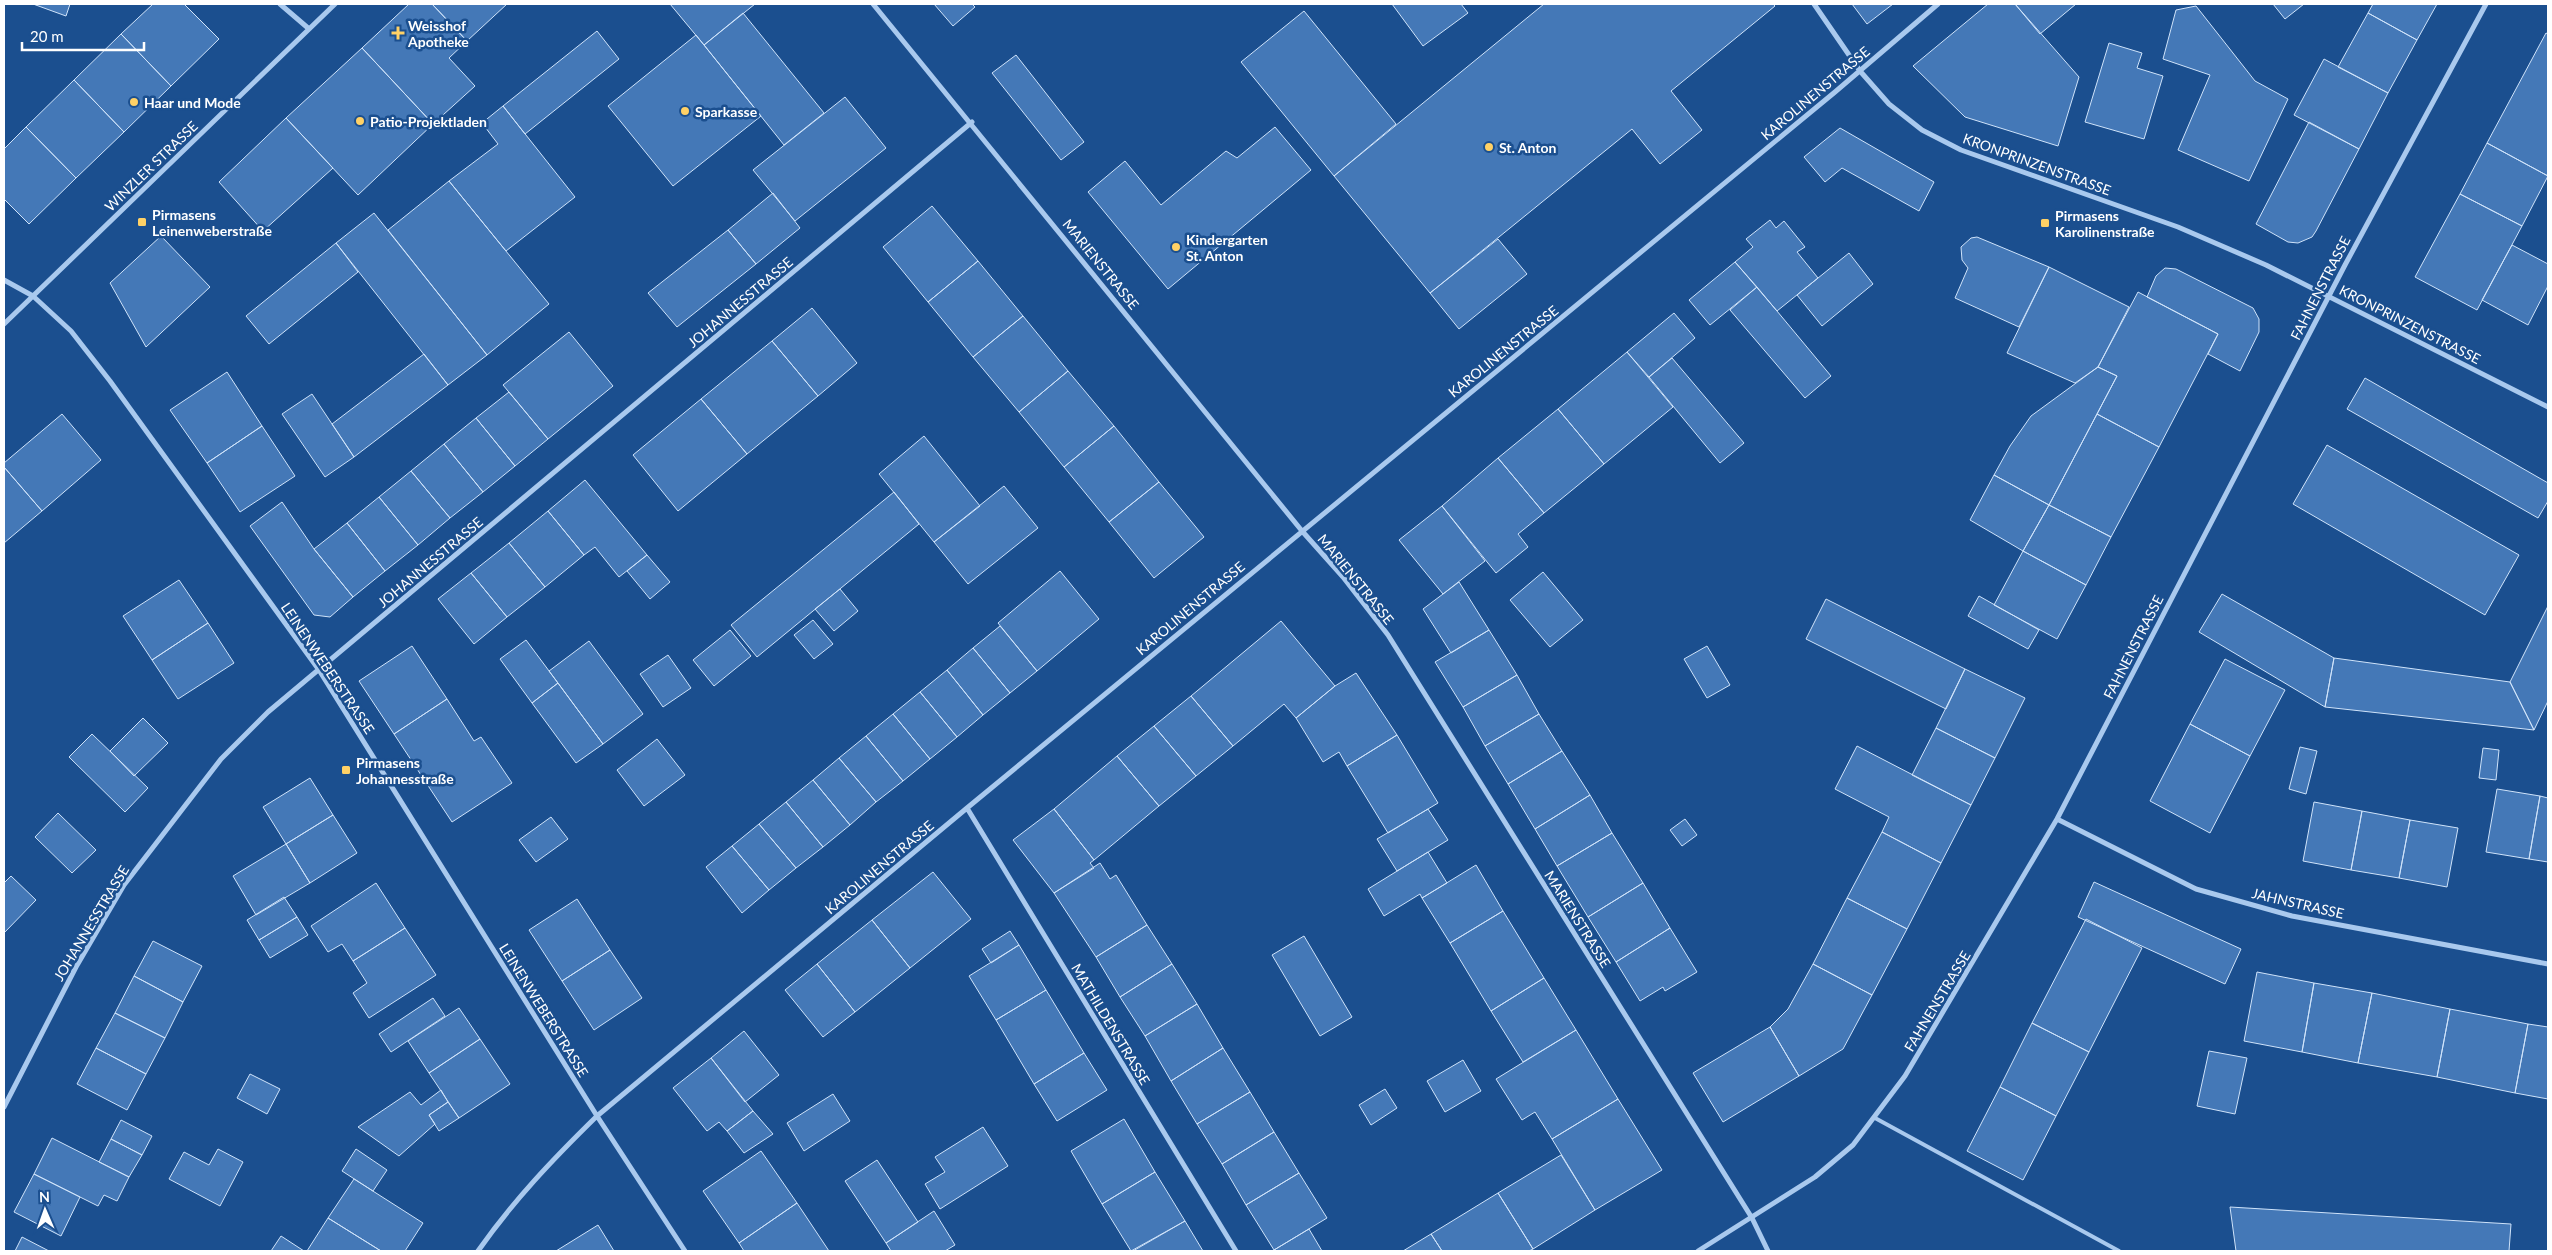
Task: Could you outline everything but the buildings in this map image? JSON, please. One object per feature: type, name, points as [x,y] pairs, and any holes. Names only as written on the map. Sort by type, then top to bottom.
[{"type":"street","points":[[280,4],[308,28]]},
{"type":"street","name":"WINZLER STRASSE","points":[[4,324],[334,4]]},
{"type":"street","name":"MARIENSTRASSE","points":[[873,4],[972,122],[1302,531],[1343,577],[1388,635],[1752,1218]]},
{"type":"street","name":"KRONPRINZENSTRASSE","points":[[1814,4],[1860,71],[1889,104],[1922,130],[1961,150],[2178,227],[2329,296],[2548,407]]},
{"type":"street","name":"KAROLINENSTRASSE","points":[[478,1251],[505,1213],[554,1158],[597,1116],[1860,71],[1938,4]]},
{"type":"street","name":"FAHNENSTRASSE","points":[[1698,1251],[1815,1177],[1853,1145],[1905,1076],[2057,820],[2329,296],[2486,4]]},
{"type":"street","name":"JOHANNESSTRASSE","points":[[4,1107],[76,967],[124,885],[221,759],[268,712],[972,122]]},
{"type":"street","name":"LEINENWEBERSTRASSE","points":[[4,280],[33,296],[71,331],[110,381],[319,670],[597,1116],[685,1251]]},
{"type":"street","name":"MATHILDENSTRASSE","points":[[967,808],[1236,1251]]},
{"type":"street","name":"JAHNSTRASSE","points":[[2057,820],[2196,889],[2292,916],[2548,964]]},
{"type":"street","points":[[1752,1218],[1768,1251]]},
{"type":"lane","points":[[1875,1118],[2119,1251]]},
{"type":"place","name":"Weisshof Apotheke","points":[[398,33]]},
{"type":"place","name":"Haar und Mode","points":[[134,102]]},
{"type":"place","name":"Sparkasse","points":[[685,111]]},
{"type":"place","name":"Patio-Projektladen","points":[[360,121]]},
{"type":"place","name":"St. Anton","points":[[1489,147]]},
{"type":"place","name":"Pirmasens Leinenweberstraße","points":[[142,222]]},
{"type":"place","name":"Pirmasens Karolinenstraße","points":[[2045,223]]},
{"type":"place","name":"Kindergarten St. Anton","points":[[1176,247]]},
{"type":"place","name":"Pirmasens Johannesstraße","points":[[346,770]]}]
